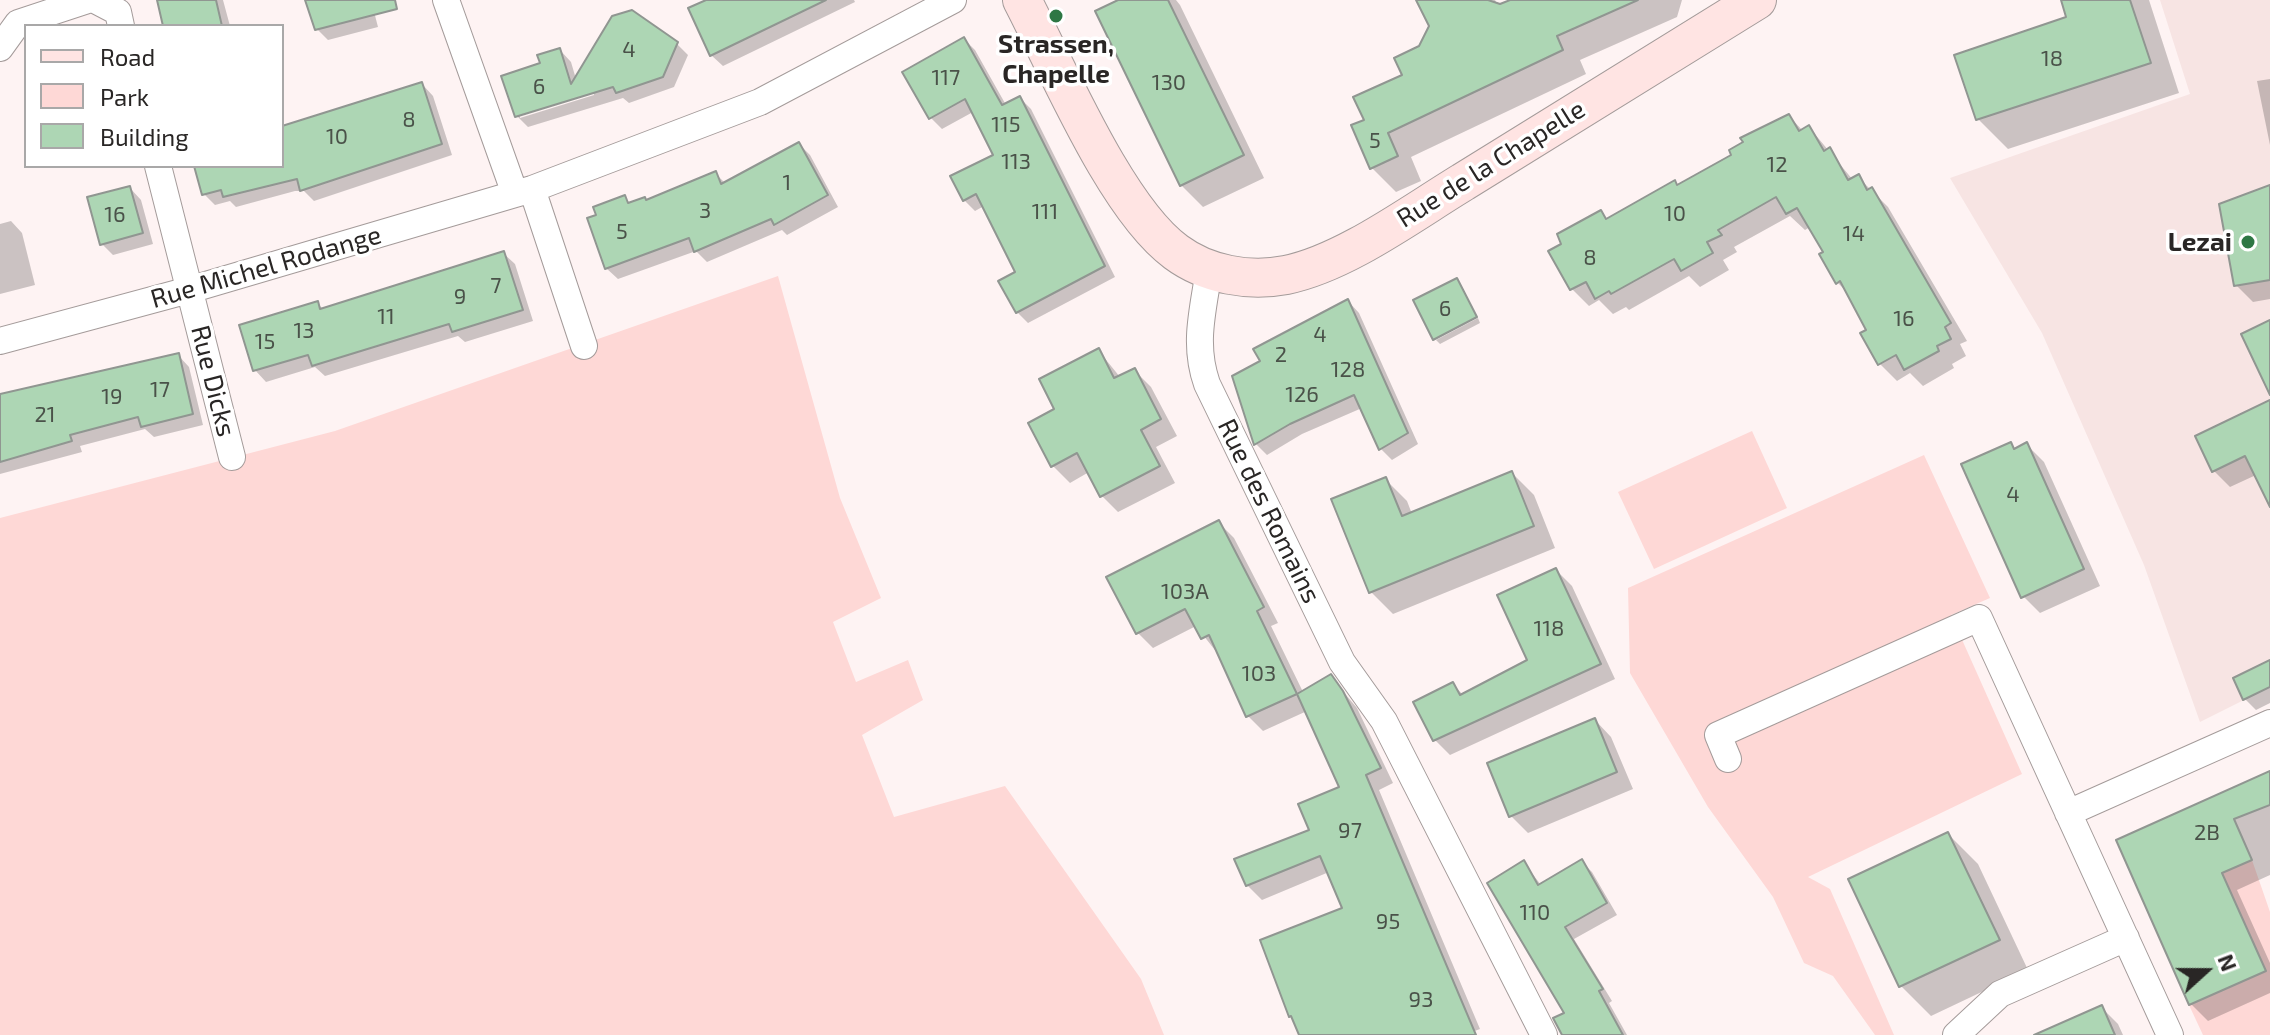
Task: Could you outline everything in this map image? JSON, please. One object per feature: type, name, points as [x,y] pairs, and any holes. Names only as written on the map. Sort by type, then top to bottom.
[{"type":"main road","points":[[1022,0],[1116,180],[1150,228],[1176,252],[1209,270]]},
{"type":"main road","name":"Rue de la Chapelle","points":[[1209,270],[1260,277],[1287,274],[1323,263],[1396,223],[1746,3]]},
{"type":"street","points":[[0,48],[18,23],[88,0]]},
{"type":"street","points":[[95,0],[118,12],[121,24]]},
{"type":"street","points":[[446,0],[584,346]]},
{"type":"street","name":"Rue Michel Rodange","points":[[0,341],[189,290],[524,191],[760,102],[953,0]]},
{"type":"street","name":"Rue Dicks","points":[[158,168],[232,457]]},
{"type":"street","name":"Rue des Romains","points":[[1209,270],[1198,323],[1199,356],[1207,384],[1342,662],[1384,721],[1544,1035]]},
{"type":"street","points":[[1728,759],[1718,735],[1979,618],[2170,1035]]},
{"type":"street","points":[[2068,813],[2270,723]]},
{"type":"street","points":[[1956,1035],[2000,994],[2126,938]]},
{"type":"shaded area","points":[[2160,0],[2270,0],[2270,687],[2200,722],[2144,565],[2042,333],[1950,178],[2190,94]]},
{"type":"green space","points":[[778,276],[840,498],[881,598],[833,622],[856,682],[908,660],[923,700],[862,735],[894,817],[1005,786],[1141,979],[1164,1035],[0,1035],[0,518],[335,431]]},
{"type":"green space","points":[[1752,431],[1787,508],[1654,569],[1618,492]]},
{"type":"green space","points":[[1924,455],[1990,598],[1951,615],[2022,774],[1808,877],[1830,889],[1894,1035],[1875,1035],[1833,976],[1804,963],[1773,897],[1708,807],[1630,673],[1628,588]]},
{"type":"green space","points":[[2252,860],[2270,912],[2270,1035],[2203,1035],[2189,1005],[2266,971],[2222,873]]},
{"type":"building","points":[[157,0],[216,0],[222,24],[163,24]]},
{"type":"building","points":[[305,0],[395,0],[397,9],[315,30]]},
{"type":"building","points":[[706,0],[826,0],[710,56],[688,8]]},
{"type":"building","points":[[1118,0],[1168,0],[1244,155],[1180,186],[1095,11]]},
{"type":"building","points":[[1416,0],[1488,0],[1500,4],[1510,0],[1638,0],[1557,36],[1563,50],[1388,133],[1398,156],[1370,169],[1351,125],[1364,120],[1353,97],[1402,75],[1394,58],[1419,46],[1429,26]]},
{"type":"building","points":[[2061,0],[2130,0],[2151,63],[1976,120],[1954,55],[2066,17]]},
{"type":"building","points":[[632,10],[678,42],[663,77],[616,93],[613,87],[515,117],[501,76],[540,63],[537,55],[560,48],[571,84],[612,16]]},
{"type":"building","points":[[964,37],[1002,105],[1020,96],[1105,266],[1016,313],[998,281],[1015,272],[976,194],[963,201],[950,176],[993,155],[965,99],[929,119],[902,72]]},
{"type":"building","points":[[422,82],[442,144],[300,191],[297,179],[223,197],[221,190],[202,195],[195,168],[284,168],[284,125]]},
{"type":"building","points":[[1789,114],[1799,131],[1809,125],[1824,151],[1830,147],[1848,180],[1859,174],[1867,190],[1872,187],[1951,323],[1945,327],[1951,339],[1937,346],[1939,351],[1904,370],[1896,355],[1878,365],[1860,333],[1866,330],[1840,281],[1836,284],[1819,254],[1823,252],[1797,208],[1786,214],[1776,197],[1718,230],[1722,235],[1707,242],[1713,253],[1681,271],[1674,259],[1611,294],[1609,291],[1595,299],[1586,282],[1570,290],[1548,251],[1561,244],[1557,234],[1601,210],[1606,219],[1675,180],[1677,185],[1731,155],[1729,150],[1743,142],[1740,138]]},
{"type":"building","points":[[799,142],[828,195],[774,225],[771,219],[694,252],[689,238],[605,269],[587,218],[596,215],[593,207],[625,195],[628,203],[645,197],[646,200],[716,171],[721,184]]},
{"type":"building","name":"Lezai","points":[[2270,185],[2270,280],[2234,286],[2219,204]]},
{"type":"building","points":[[130,186],[143,233],[100,245],[87,197]]},
{"type":"building","points":[[504,251],[523,310],[452,332],[449,324],[312,366],[308,355],[253,371],[239,325],[318,301],[320,309]]},
{"type":"building","points":[[1457,278],[1477,317],[1433,340],[1413,300]]},
{"type":"building","points":[[1348,299],[1408,433],[1379,450],[1354,395],[1290,424],[1254,445],[1232,376],[1260,361],[1253,349]]},
{"type":"building","points":[[2270,320],[2270,395],[2241,334]]},
{"type":"building","points":[[1099,348],[1114,378],[1135,368],[1161,419],[1141,430],[1160,466],[1100,497],[1077,453],[1051,467],[1028,423],[1054,409],[1039,379]]},
{"type":"building","points":[[179,353],[193,414],[141,427],[138,417],[70,435],[72,441],[0,462],[0,394]]},
{"type":"building","points":[[2270,400],[2270,507],[2245,456],[2212,472],[2195,436]]},
{"type":"building","points":[[2011,442],[2014,449],[2027,442],[2084,569],[2021,598],[1961,464]]},
{"type":"building","points":[[1512,471],[1534,526],[1369,593],[1331,499],[1386,477],[1402,516]]},
{"type":"building","points":[[1219,520],[1264,607],[1257,611],[1297,694],[1246,717],[1209,635],[1201,639],[1185,609],[1136,634],[1106,577]]},
{"type":"building","points":[[1556,568],[1601,664],[1433,741],[1413,702],[1453,682],[1460,695],[1527,660],[1497,595]]},
{"type":"building","points":[[2270,660],[2270,687],[2243,700],[2233,678]]},
{"type":"building","points":[[1331,674],[1343,691],[1381,768],[1366,775],[1476,1035],[1299,1035],[1289,1017],[1260,940],[1342,908],[1320,856],[1246,886],[1234,859],[1309,830],[1298,804],[1339,787],[1297,694]]},
{"type":"building","points":[[1595,718],[1617,772],[1509,817],[1487,763]]},
{"type":"building","points":[[2270,771],[2270,805],[2234,819],[2252,860],[2222,873],[2266,971],[2189,1005],[2116,840]]},
{"type":"building","points":[[1948,832],[2000,940],[1899,987],[1848,879]]},
{"type":"building","points":[[1582,859],[1607,903],[1565,927],[1603,989],[1599,991],[1623,1035],[1562,1035],[1553,1018],[1564,1013],[1487,883],[1524,860],[1538,885]]},
{"type":"building","points":[[2102,1005],[2115,1035],[2034,1035]]},
{"type":"place","name":"Strassen, Chapelle","points":[[1056,16]]},
{"type":"place","name":"Lezai","points":[[2248,242]]}]
